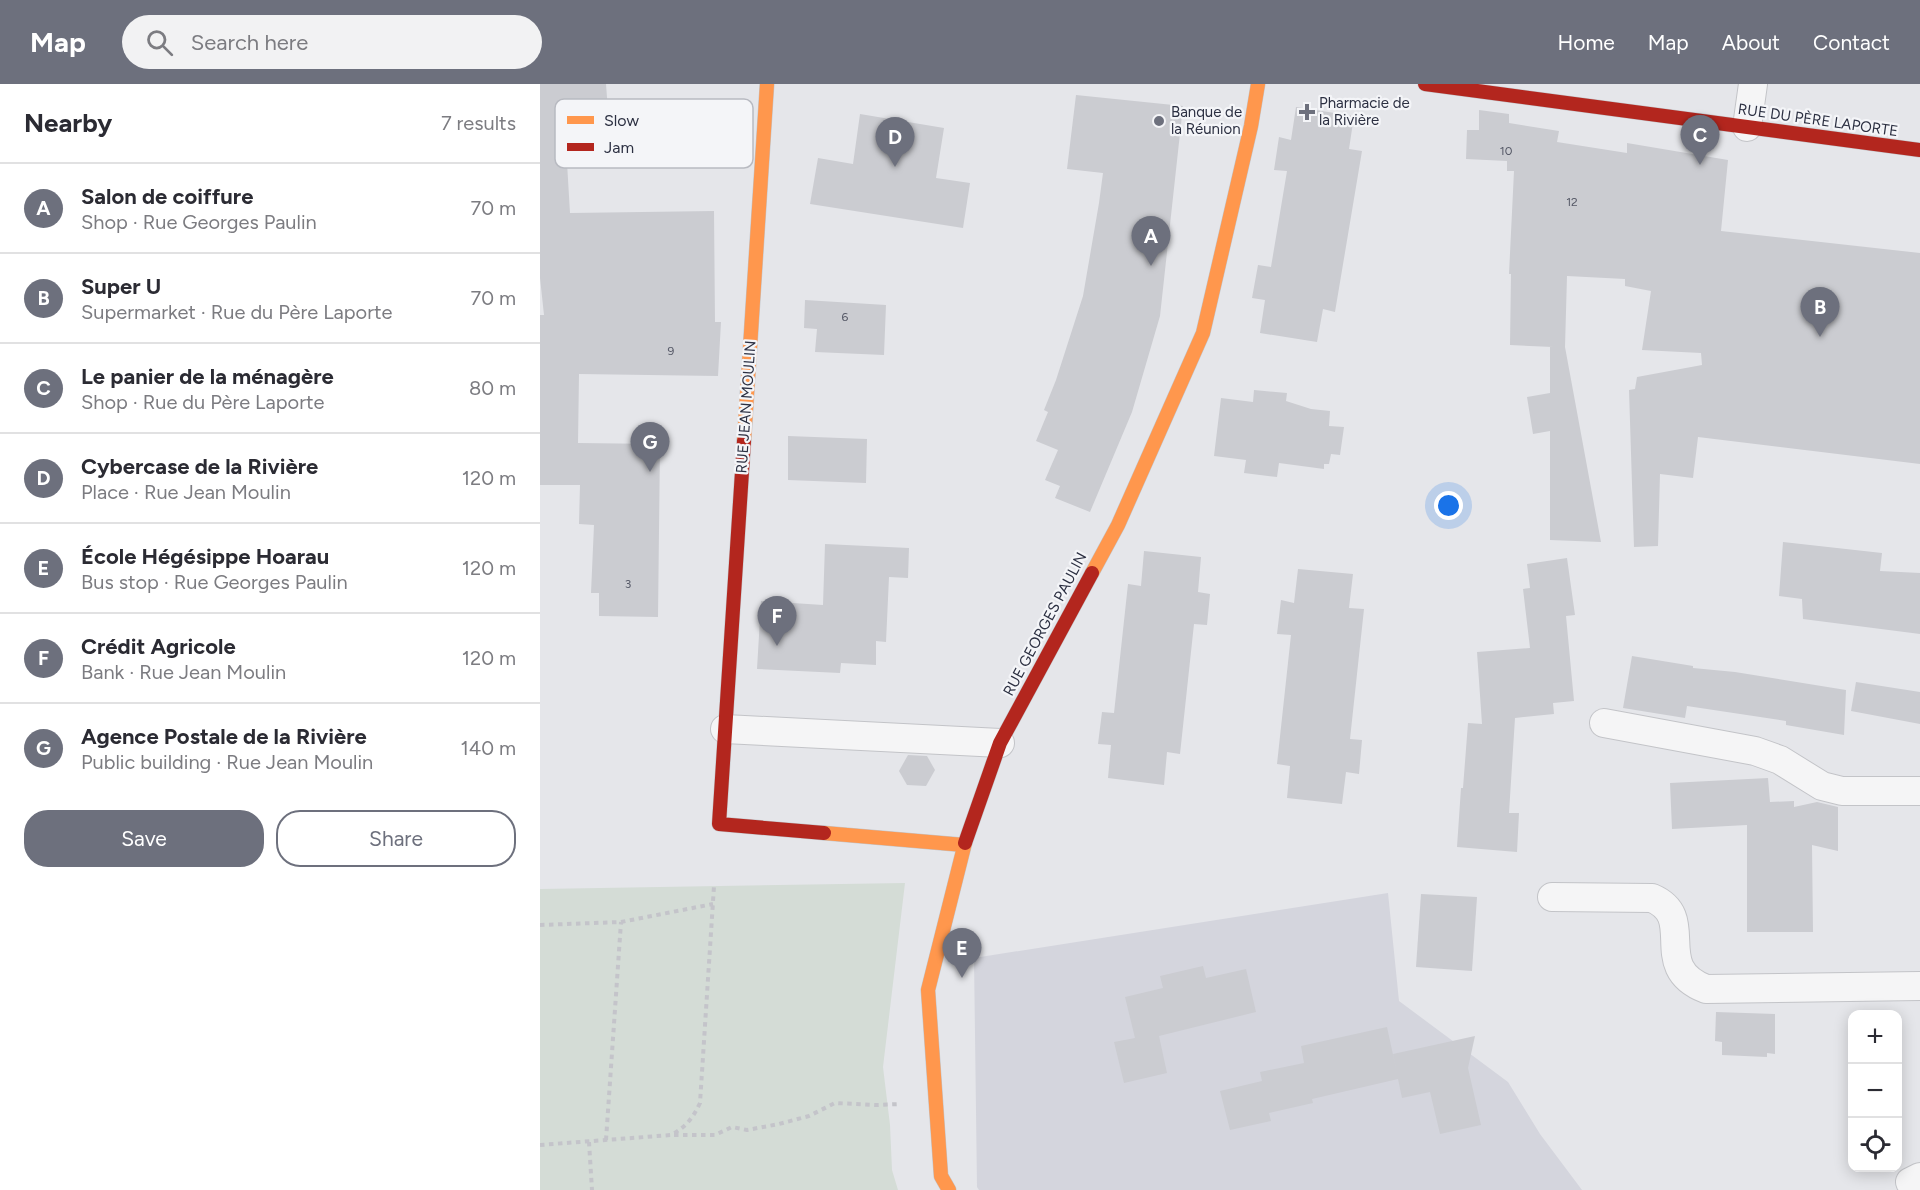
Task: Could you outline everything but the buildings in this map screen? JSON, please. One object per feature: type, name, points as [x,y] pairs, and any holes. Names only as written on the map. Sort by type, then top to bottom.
[{"type":"street","name":"RUE JEAN MOULIN","points":[[767,84],[719,824],[964,845]]},
{"type":"street","name":"RUE GEORGES PAULIN","points":[[949,1190],[941,1176],[928,990],[964,845],[1000,743],[1118,525],[1203,333],[1248,138],[1258,84]]},
{"type":"street","name":"RUE DU PÈRE LAPORTE","points":[[1425,84],[1920,150]]},
{"type":"street","points":[[1747,127],[1753,84]]},
{"type":"street","points":[[1604,723],[1755,751],[1780,760],[1822,786],[1842,791],[1920,791]]},
{"type":"street","points":[[725,729],[1000,743]]},
{"type":"street","points":[[1552,897],[1652,898],[1660,902],[1672,914],[1678,966],[1694,984],[1706,989],[1920,986]]},
{"type":"path","points":[[671,1135],[682,1129],[694,1117],[700,1103],[714,886]]},
{"type":"path","points":[[540,925],[621,922],[713,904]]},
{"type":"path","points":[[606,1140],[621,922]]},
{"type":"path","points":[[540,1145],[671,1135],[715,1135],[732,1127],[747,1130],[809,1116],[835,1102],[888,1106],[936,1100]]},
{"type":"path","points":[[589,1142],[592,1190]]},
{"type":"shaded area","points":[[905,883],[883,1067],[890,1125],[892,1170],[898,1190],[540,1190],[540,889]]},
{"type":"shaded area","points":[[1388,893],[1399,1001],[1508,1082],[1540,1134],[1582,1190],[979,1190],[977,1187],[974,958]]},
{"type":"traffic: slow","points":[[744,441],[767,84]]},
{"type":"traffic: slow","points":[[1092,573],[1118,525],[1203,333],[1251,126],[1258,84]]},
{"type":"traffic: slow","points":[[824,833],[964,845]]},
{"type":"traffic: slow","points":[[949,1190],[941,1176],[928,990],[965,843]]},
{"type":"traffic: jam","points":[[1425,84],[1920,150]]},
{"type":"traffic: jam","points":[[744,441],[719,824],[824,833]]},
{"type":"traffic: jam","points":[[965,843],[1000,743],[1092,573]]},
{"type":"place","name":"Pharmacie de la Rivière","points":[[1307,112]]},
{"type":"place","name":"Banque de la Réunion","points":[[1159,121]]},
{"type":"place","name":"Le panier de la ménagère","points":[[1700,165]]},
{"type":"place","name":"Cybercase de la Rivière","points":[[895,167]]},
{"type":"place","name":"Salon de coiffure","points":[[1151,266]]},
{"type":"place","name":"Super U","points":[[1820,337]]},
{"type":"place","name":"Agence Postale de la Rivière","points":[[650,472]]},
{"type":"place","name":"Crédit Agricole","points":[[777,646]]},
{"type":"place","name":"École Hégésippe Hoarau","points":[[962,978]]}]
